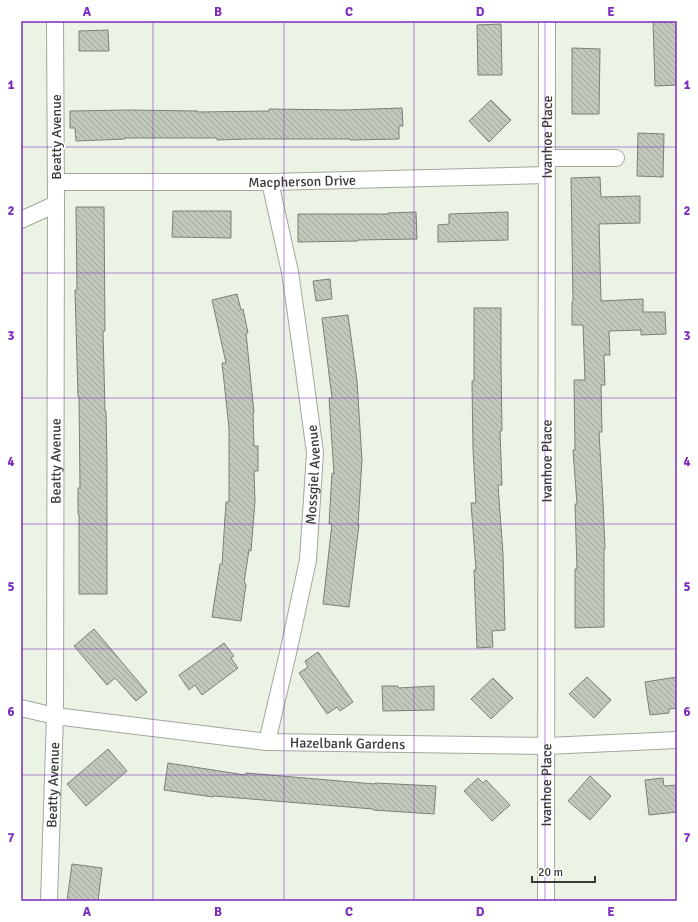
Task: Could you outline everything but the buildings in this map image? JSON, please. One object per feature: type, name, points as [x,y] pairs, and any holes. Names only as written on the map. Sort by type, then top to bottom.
[{"type":"street","name":"Beatty Avenue","points":[[49,901],[55,716],[55,21]]},
{"type":"street","name":"Ivanhoe Place","points":[[546,901],[547,21]]},
{"type":"street","points":[[547,158],[616,158]]},
{"type":"street","name":"Macpherson Drive","points":[[56,182],[270,182],[547,175]]},
{"type":"street","name":"Mossgiel Avenue","points":[[267,742],[308,560],[315,453],[290,272],[270,182]]},
{"type":"street","points":[[21,220],[56,204]]},
{"type":"street","name":"Hazelbank Gardens","points":[[21,708],[55,716],[267,742],[547,746],[677,740]]}]
